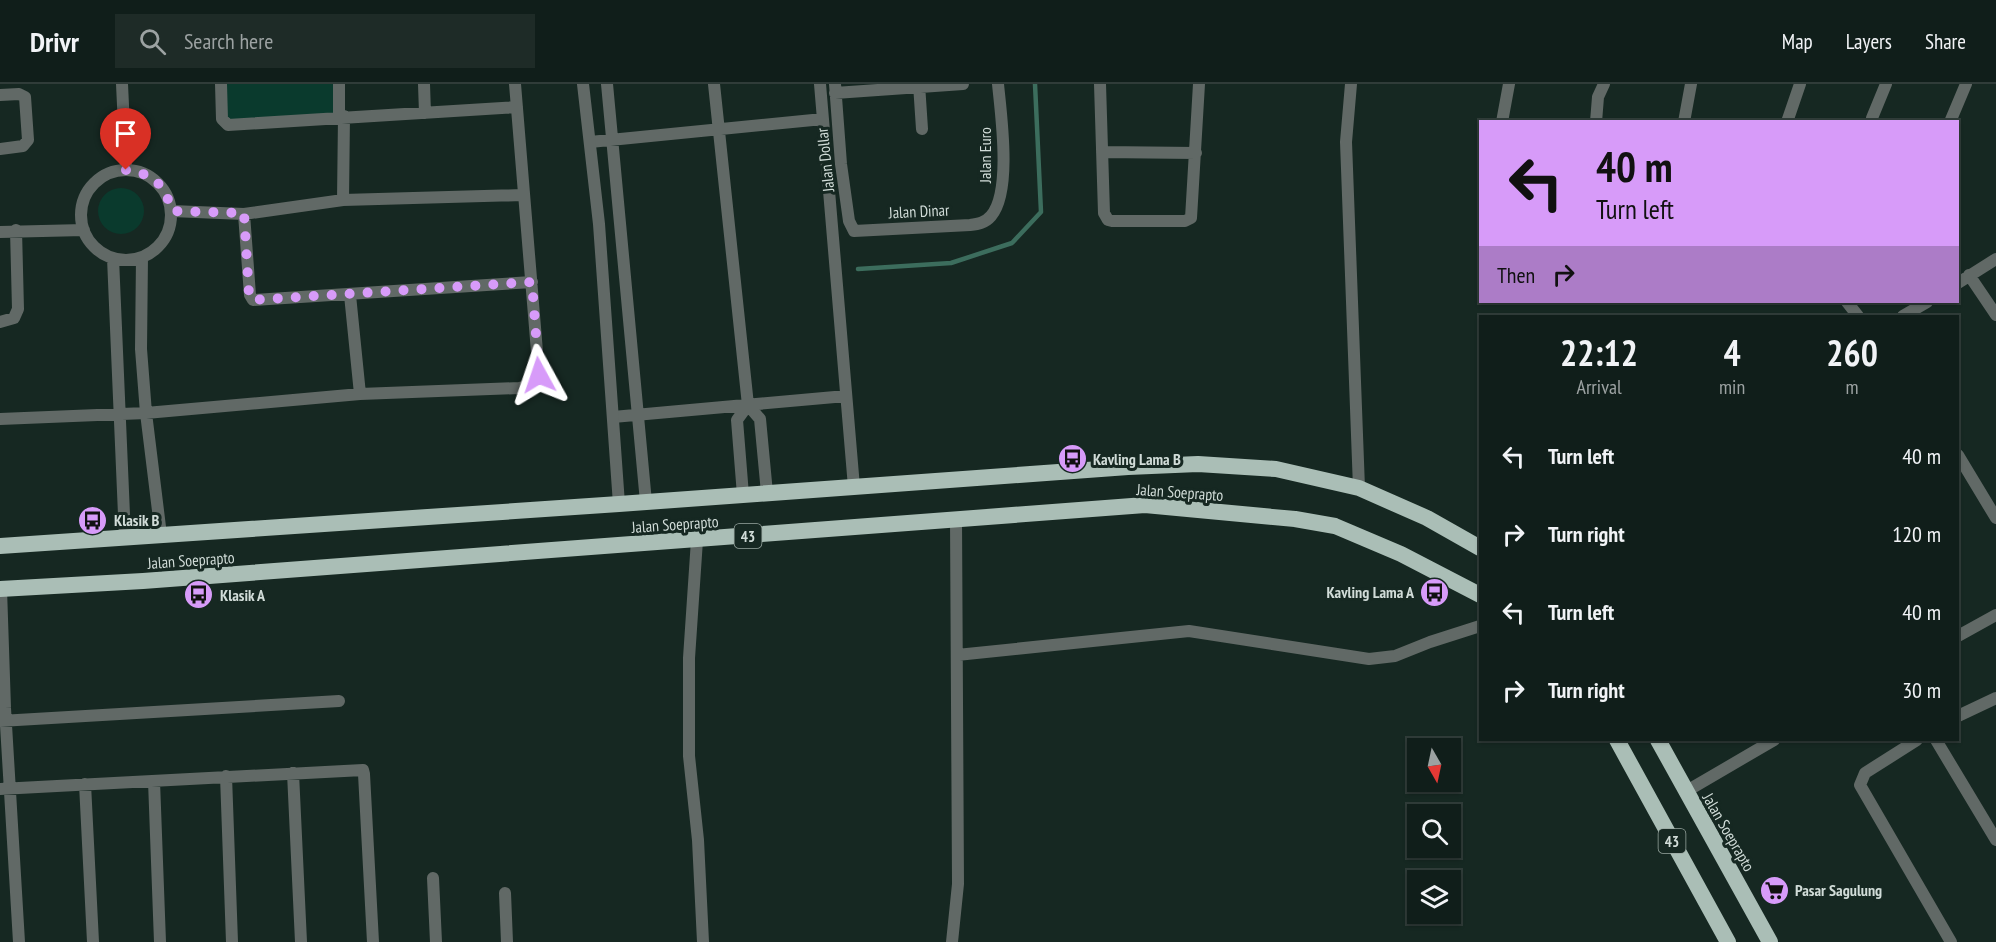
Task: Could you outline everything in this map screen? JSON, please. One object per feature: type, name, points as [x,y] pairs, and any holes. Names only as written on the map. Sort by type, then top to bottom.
[{"type":"highway","name":"Jalan Soeprapto","points":[[0,546],[619,504],[1128,466],[1198,465],[1276,469],[1359,488],[1427,518],[1479,547]]},
{"type":"highway","name":"Jalan Soeprapto","points":[[0,589],[143,581],[1145,505],[1295,519],[1335,526],[1401,554],[1479,594]]},
{"type":"highway","name":"43","points":[[1618,741],[1728,942]]},
{"type":"highway","name":"Jalan Soeprapto","points":[[1659,741],[1770,942]]},
{"type":"street","points":[[122,84],[126,170]]},
{"type":"street","points":[[221,84],[222,119],[228,125],[517,107]]},
{"type":"street","points":[[339,84],[343,200]]},
{"type":"street","points":[[424,84],[425,113]]},
{"type":"street","points":[[0,419],[146,413],[360,394],[519,388],[531,385],[539,375],[522,195],[515,84]]},
{"type":"street","points":[[583,84],[599,224],[619,504]]},
{"type":"street","points":[[607,84],[646,502]]},
{"type":"street","points":[[714,84],[748,405],[760,419],[767,493]]},
{"type":"street","points":[[820,84],[854,487]]},
{"type":"street","points":[[835,88],[963,84]]},
{"type":"street","name":"Jalan Euro","points":[[985,222],[992,215],[1001,194],[1004,153],[998,84]]},
{"type":"street","points":[[1100,84],[1104,213],[1108,220],[1112,221],[1189,220],[1193,215],[1199,84],[1194,84]]},
{"type":"street","points":[[1352,84],[1346,142],[1359,488]]},
{"type":"street","points":[[1502,120],[1509,84]]},
{"type":"street","points":[[1596,120],[1598,97],[1604,84]]},
{"type":"street","points":[[1684,120],[1691,84]]},
{"type":"street","points":[[1788,120],[1800,84]]},
{"type":"street","points":[[1872,118],[1886,84]]},
{"type":"street","points":[[1951,120],[1966,84]]},
{"type":"street","points":[[919,85],[922,129]]},
{"type":"street","name":"Jalan Dollar","points":[[835,88],[844,187],[849,221],[854,231]]},
{"type":"street","points":[[0,95],[19,94],[25,97],[28,140],[20,147],[0,149]]},
{"type":"street","points":[[590,142],[823,119]]},
{"type":"street","points":[[1102,152],[1196,153]]},
{"type":"street","points":[[126,170],[142,172],[157,181],[167,195],[172,211],[171,226],[165,239],[155,250],[142,257],[128,260],[113,258],[101,252],[90,242],[81,216],[83,202],[89,189],[99,179],[112,172],[126,170]]},
{"type":"street","points":[[172,211],[244,213],[343,200],[522,195]]},
{"type":"street","points":[[244,213],[251,299],[350,295],[532,282]]},
{"type":"street","name":"Jalan Dinar","points":[[854,231],[970,225],[985,222]]},
{"type":"street","points":[[0,322],[14,318],[18,309],[16,230]]},
{"type":"street","points":[[0,232],[84,230]]},
{"type":"street","points":[[142,257],[141,349],[146,413],[161,535]]},
{"type":"street","points":[[113,258],[125,538]]},
{"type":"street","points":[[1959,282],[1996,259]]},
{"type":"street","points":[[1970,275],[1996,315]]},
{"type":"street","points":[[350,295],[360,394]]},
{"type":"street","points":[[1848,303],[1857,315]]},
{"type":"street","points":[[1905,315],[1925,303]]},
{"type":"street","points":[[612,417],[846,396]]},
{"type":"street","points":[[743,495],[737,420],[748,405]]},
{"type":"street","points":[[1959,457],[1996,518]]},
{"type":"street","points":[[952,942],[958,884],[956,519]]},
{"type":"street","points":[[697,540],[689,658],[689,745],[698,840],[703,942]]},
{"type":"street","points":[[0,589],[6,789],[19,942]]},
{"type":"street","points":[[1959,635],[1996,615]]},
{"type":"street","points":[[957,655],[1189,631],[1369,659],[1395,656],[1479,626]]},
{"type":"street","points":[[1959,716],[1996,698]]},
{"type":"street","points":[[3,721],[339,701]]},
{"type":"street","points":[[1685,792],[1768,741]]},
{"type":"street","points":[[1915,741],[1865,773],[1860,785],[1951,942]]},
{"type":"street","points":[[1937,741],[1996,840]]},
{"type":"street","points":[[6,789],[359,769],[363,771],[373,942]]},
{"type":"street","points":[[293,773],[301,942]]},
{"type":"street","points":[[226,776],[232,942]]},
{"type":"street","points":[[154,781],[160,942]]},
{"type":"street","points":[[85,784],[93,942]]},
{"type":"street","points":[[433,878],[436,942]]},
{"type":"street","points":[[505,893],[507,942]]},
{"type":"green space","points":[[222,84],[337,84],[338,116],[226,124]]},
{"type":"green space","points":[[121,188],[137,195],[144,211],[137,227],[121,234],[105,227],[98,211],[105,195]]},
{"type":"waterway","points":[[858,269],[951,263],[1012,243],[1041,212],[1035,84]]},
{"type":"place","name":"Kavling Lama B","points":[[1072,459]]},
{"type":"place","name":"Klasik B","points":[[93,520]]},
{"type":"place","name":"Kavling Lama A","points":[[1435,592]]},
{"type":"place","name":"Klasik A","points":[[199,595]]},
{"type":"place","name":"Pasar Sagulung","points":[[1774,890]]},
{"type":"route","points":[[126,170],[142,172],[157,181],[167,195],[172,211],[244,213],[249,295],[253,300],[532,282],[539,375]]}]
